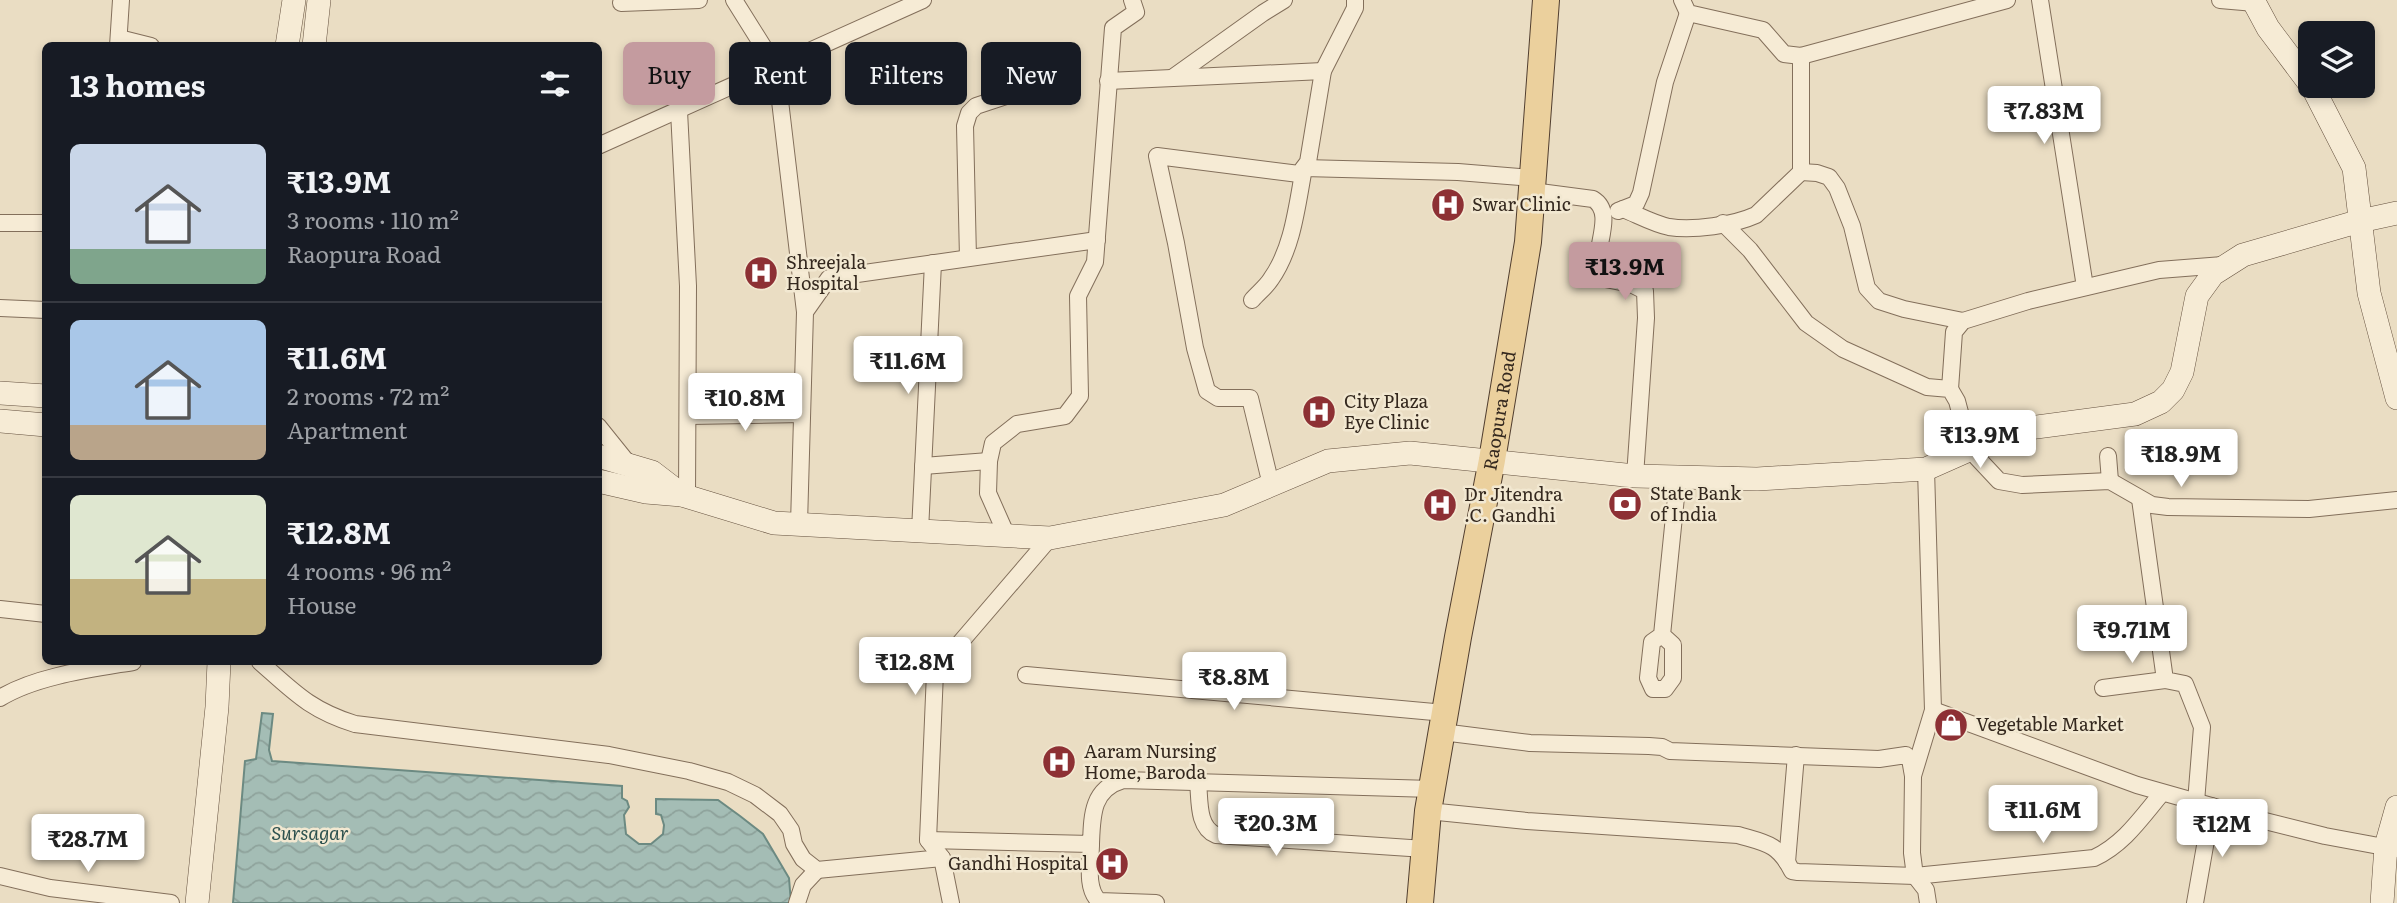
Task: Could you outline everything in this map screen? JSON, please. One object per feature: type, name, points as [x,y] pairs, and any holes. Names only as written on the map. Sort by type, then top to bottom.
[{"type":"main road","name":"Raopura Road","points":[[1420,903],[1430,800],[1492,460],[1528,242],[1546,0]]},
{"type":"street","points":[[118,42],[121,0]]},
{"type":"street","points":[[288,42],[294,0]]},
{"type":"street","points":[[314,42],[319,0]]},
{"type":"street","points":[[621,3],[699,0]]},
{"type":"street","points":[[734,0],[760,42]]},
{"type":"street","points":[[831,42],[923,0]]},
{"type":"street","points":[[1007,536],[988,493],[989,461],[993,443],[1017,424],[1065,416],[1080,396],[1078,296],[1095,262],[1113,28],[1136,12],[1132,0]]},
{"type":"street","points":[[1172,78],[1284,0]]},
{"type":"street","points":[[1271,485],[1250,398],[1218,398],[1208,391],[1195,348],[1157,156],[1299,174],[1308,162],[1323,71],[1355,8],[1355,0]]},
{"type":"street","points":[[1604,215],[1636,204],[1641,193],[1685,6],[1763,30],[1784,54],[1801,56],[2005,0]]},
{"type":"street","points":[[2040,0],[2085,287]]},
{"type":"street","points":[[2220,0],[2254,2],[2268,28],[2298,68]]},
{"type":"street","points":[[1623,209],[1670,227],[1704,227],[1756,215],[1801,172],[1801,56]]},
{"type":"street","points":[[1108,81],[1323,71]]},
{"type":"street","points":[[602,144],[729,88]]},
{"type":"street","points":[[2319,98],[2354,168],[2369,293],[2397,398]]},
{"type":"street","points":[[968,258],[965,126],[969,113],[981,104]]},
{"type":"street","points":[[780,105],[805,312],[799,524]]},
{"type":"street","points":[[679,110],[688,285],[685,496]]},
{"type":"street","points":[[1304,168],[1458,172],[1532,185],[1600,203],[1604,215],[1596,268],[1600,278],[1631,284],[1645,291],[1646,318],[1635,476]]},
{"type":"street","points":[[1252,300],[1271,279],[1284,253],[1293,226],[1304,168]]},
{"type":"street","points":[[1801,172],[1829,177],[1837,188],[1852,226],[1867,288],[1879,301],[1904,309],[1963,321],[2028,301],[2159,270],[2225,265]]},
{"type":"street","points":[[602,480],[652,472],[685,496],[774,523],[1050,538],[1224,505],[1328,461],[1410,453],[1635,476],[1757,479],[1926,469],[2014,430],[2135,414],[2161,402],[2173,390],[2182,372],[2197,296],[2213,274],[2243,255],[2397,213]]},
{"type":"street","points":[[0,223],[42,223]]},
{"type":"street","points":[[1723,223],[1751,250],[1805,323],[1843,349],[1927,387],[1950,389]]},
{"type":"street","points":[[805,312],[829,278],[1097,240]]},
{"type":"street","points":[[920,531],[933,263]]},
{"type":"street","points":[[0,308],[42,310]]},
{"type":"street","points":[[1963,321],[1954,332],[1950,389],[1957,401],[1970,450],[2000,481],[2022,485],[2110,481],[2152,505],[2168,507],[2297,509],[2397,500]]},
{"type":"street","points":[[0,393],[42,396]]},
{"type":"street","points":[[688,416],[802,414]]},
{"type":"street","points":[[0,421],[42,425]]},
{"type":"street","points":[[602,432],[629,476]]},
{"type":"street","points":[[2108,456],[2110,481]]},
{"type":"street","points":[[602,459],[629,476]]},
{"type":"street","points":[[923,466],[989,461]]},
{"type":"street","points":[[1913,776],[1933,710],[1926,469]]},
{"type":"street","points":[[1662,635],[1678,477]]},
{"type":"street","points":[[2140,499],[2165,680]]},
{"type":"street","points":[[951,903],[943,858],[929,840],[935,672],[1050,538]]},
{"type":"street","points":[[0,608],[42,613]]},
{"type":"street","points":[[0,698],[16,688],[115,665]]},
{"type":"street","points":[[197,903],[219,665]]},
{"type":"street","points":[[263,665],[303,701],[326,714],[355,724],[609,755],[728,782],[755,795],[780,814],[791,830],[794,844],[803,859],[817,870]]},
{"type":"street","points":[[1026,675],[1443,722],[1530,743],[1649,746],[1670,751],[1879,759],[1906,755],[1910,759],[1913,776],[1912,853],[1915,876],[1926,890],[1928,903]]},
{"type":"street","points":[[2103,688],[2165,680],[2185,684],[2202,727],[2204,804],[2195,903]]},
{"type":"street","points":[[1933,710],[2162,793],[2325,836],[2391,848]]},
{"type":"street","points":[[1787,862],[1796,755]]},
{"type":"street","points":[[1156,903],[1099,901],[1093,896],[1090,887],[1091,828],[1098,799],[1111,783],[1123,780],[1198,782],[1430,800],[1527,821],[1738,835],[1780,850],[1791,871],[1915,876],[2094,858],[2122,841],[2162,793]]},
{"type":"street","points":[[1198,782],[1203,825],[1208,832],[1216,835],[1425,849]]},
{"type":"street","points":[[2382,903],[2397,807]]},
{"type":"street","points":[[929,840],[1091,844]]},
{"type":"street","points":[[797,903],[803,885],[817,870],[943,858]]},
{"type":"street","points":[[0,876],[50,888],[171,903]]},
{"type":"water","name":"Sursagar","points":[[262,713],[273,714],[269,750],[272,761],[622,786],[622,798],[627,801],[629,807],[624,815],[626,834],[639,844],[651,844],[663,834],[661,815],[656,814],[656,799],[718,800],[763,834],[789,878],[791,903],[233,903],[245,761],[256,759]]},
{"type":"place","name":"Swar Clinic","points":[[1448,205]]},
{"type":"place","name":"Shreejala Hospital","points":[[761,273]]},
{"type":"place","name":"City Plaza Eye Clinic","points":[[1319,412]]},
{"type":"place","name":"State Bank of India","points":[[1625,504]]},
{"type":"place","name":"Dr Jitendra .C. Gandhi","points":[[1440,505]]},
{"type":"place","name":"Vegetable Market","points":[[1951,725]]},
{"type":"place","name":"Aaram Nursing Home, Baroda","points":[[1059,762]]},
{"type":"place","name":"Gandhi Hospital","points":[[1112,864]]}]
